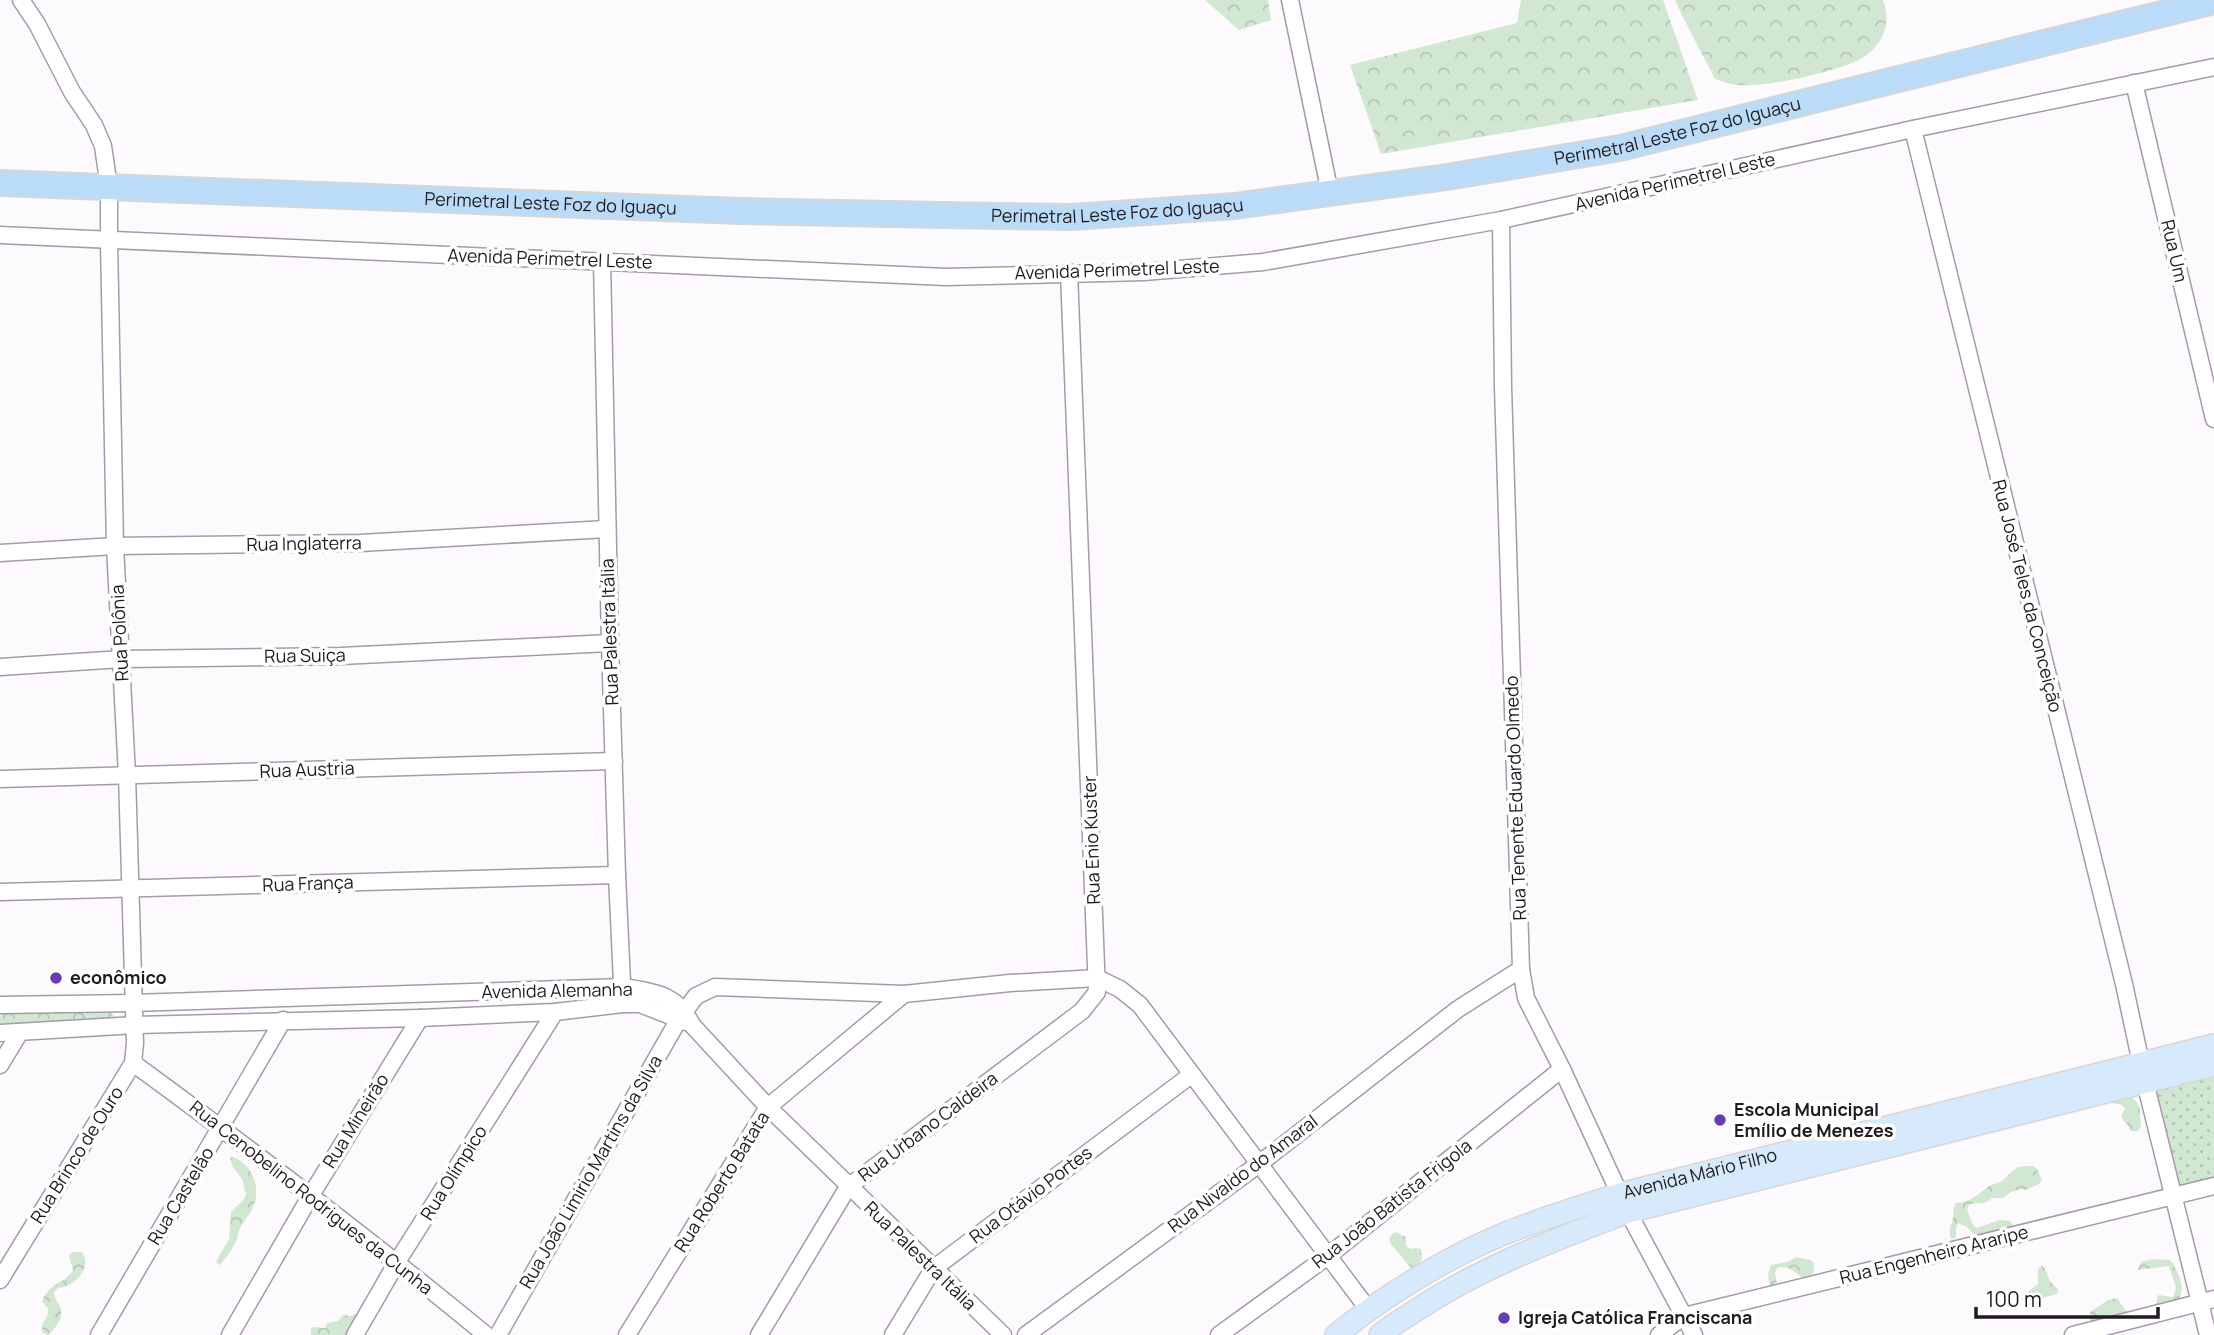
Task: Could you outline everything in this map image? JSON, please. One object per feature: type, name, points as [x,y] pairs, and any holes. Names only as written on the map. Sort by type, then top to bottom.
[{"type":"highway","name":"Perimetral Leste Foz do Iguaçu","points":[[0,183],[740,211],[1072,217],[1235,206],[1447,177],[1620,148],[2214,1]]},
{"type":"main road","name":"Avenida Mário Filho","points":[[1336,1335],[1368,1309],[1425,1274],[1525,1225],[1624,1203],[2143,1073],[2214,1045]]},
{"type":"main road","name":"Avenida Mário Filho","points":[[2143,1073],[2214,1065]]},
{"type":"main road","name":"Avenida Mário Filho","points":[[1380,1335],[1438,1295],[1624,1203]]},
{"type":"street","name":"Rua Polônia","points":[[21,0],[37,24],[72,92],[94,125],[103,146],[109,187],[115,546],[136,1025]]},
{"type":"street","points":[[1290,0],[1331,193]]},
{"type":"street","name":"Avenida Perimetrel Leste","points":[[0,235],[946,277],[1143,272],[1263,262],[1502,220],[1913,129],[2214,68]]},
{"type":"street","name":"Rua Um","points":[[2134,83],[2214,419]]},
{"type":"street","name":"Rua José Teles da Conceição","points":[[1913,129],[2124,984],[2143,1073],[2174,1196],[2207,1301],[2208,1335]]},
{"type":"street","name":"Rua Tenente Eduardo Olmedo","points":[[1502,220],[1503,387],[1521,969],[1526,998],[1624,1203],[1694,1335]]},
{"type":"street","name":"Rua Palestra Itália","points":[[602,261],[610,643],[617,875],[624,995]]},
{"type":"street","name":"Rua Enio Kuster","points":[[1069,272],[1097,978]]},
{"type":"street","name":"Rua Inglaterra","points":[[0,553],[115,546],[360,543],[607,529]]},
{"type":"street","name":"Rua Suiça","points":[[0,667],[122,659],[341,656],[610,643]]},
{"type":"street","name":"Rua Austria","points":[[0,779],[614,761]]},
{"type":"street","name":"Rua França","points":[[0,892],[617,875]]},
{"type":"street","name":"Rua Nivaldo do Amaral","points":[[1026,1335],[1259,1164],[1458,1009],[1521,969]]},
{"type":"street","points":[[686,1018],[696,996],[715,986],[904,994],[1010,983],[1097,978],[1120,989],[1140,1005],[1368,1309]]},
{"type":"street","name":"Rua Urbano Caldeira","points":[[759,1335],[848,1186],[1082,1011],[1097,992],[1097,978]]},
{"type":"street","name":"Rua Roberto Batata","points":[[627,1335],[768,1107],[904,994]]},
{"type":"street","name":"Avenida Alemanha","points":[[0,1033],[136,1025],[555,1012],[624,995]]},
{"type":"street","name":"Avenida Alemanha","points":[[0,1005],[624,995],[640,1004],[686,1018]]},
{"type":"street","name":"Rua Olímpico","points":[[355,1335],[397,1262],[555,1012]]},
{"type":"street","name":"Rua Mineirão","points":[[230,1335],[311,1195],[420,1018]]},
{"type":"street","name":"Rua Palestra Itália","points":[[686,1018],[768,1107],[1003,1335]]},
{"type":"street","name":"Rua João Limirio Martins da Silva","points":[[498,1335],[686,1018]]},
{"type":"street","name":"Rua Castelão","points":[[99,1335],[284,1020]]},
{"type":"street","name":"Rua Brinco de Ouro","points":[[0,1280],[134,1063],[136,1025]]},
{"type":"street","points":[[0,1065],[20,1032]]},
{"type":"street","name":"Rua Cenobelino Rodrigues da Cunha","points":[[134,1063],[311,1195],[486,1335]]},
{"type":"street","name":"Rua João Batista Frigola","points":[[1219,1335],[1328,1256],[1562,1069]]},
{"type":"street","name":"Rua Otávio Portes","points":[[893,1335],[933,1269],[1191,1075]]},
{"type":"street","name":"Rua Engenheiro Araripe","points":[[1659,1335],[1684,1316],[2214,1186]]},
{"type":"street","points":[[2073,1335],[2207,1301]]},
{"type":"green space","points":[[1205,0],[1268,0],[1271,20],[1239,30]]},
{"type":"green space","points":[[1521,0],[1663,0],[1698,100],[1381,154],[1350,65],[1517,23]]},
{"type":"green space","points":[[1675,0],[1883,0],[1886,22],[1879,43],[1857,60],[1805,77],[1765,84],[1736,85],[1715,79]]},
{"type":"green space","points":[[24,1009],[39,1013],[58,1009],[100,1011],[110,1012],[116,1017],[101,1022],[0,1030],[0,1016],[8,1011]]},
{"type":"green space","points":[[2214,1068],[2214,1183],[2180,1192],[2152,1082]]},
{"type":"green space","points":[[2129,1095],[2140,1109],[2141,1128],[2137,1131],[2131,1131],[2124,1120],[2122,1115],[2125,1109],[2122,1105],[2112,1103],[2115,1098]]},
{"type":"green space","points":[[232,1157],[249,1169],[255,1181],[256,1195],[254,1206],[240,1228],[236,1242],[220,1265],[216,1262],[229,1239],[231,1212],[246,1194],[242,1179],[233,1167]]},
{"type":"green space","points":[[2033,1166],[2042,1180],[2039,1184],[2026,1190],[2011,1192],[2003,1198],[1970,1204],[1967,1209],[1973,1225],[1977,1228],[2000,1220],[2010,1221],[2013,1225],[2004,1231],[1974,1235],[1967,1227],[1958,1223],[1956,1238],[1951,1239],[1956,1203],[1974,1198],[1989,1186],[2005,1179],[2016,1168]]},
{"type":"green space","points":[[1396,1232],[1406,1237],[1406,1246],[1410,1249],[1421,1249],[1422,1259],[1416,1268],[1411,1268],[1391,1244],[1389,1239]]},
{"type":"green space","points":[[72,1252],[82,1252],[85,1264],[76,1280],[54,1292],[61,1309],[61,1317],[48,1335],[42,1330],[48,1309],[42,1301],[49,1290],[73,1270],[69,1256]]},
{"type":"green space","points":[[1796,1257],[1811,1260],[1814,1272],[1804,1279],[1789,1269],[1777,1268],[1777,1283],[1773,1287],[1769,1284],[1771,1265]]},
{"type":"green space","points":[[2170,1260],[2176,1270],[2182,1286],[2177,1302],[2155,1307],[2158,1295],[2173,1297],[2176,1287],[2169,1266],[2138,1270],[2141,1262]]},
{"type":"green space","points":[[2042,1266],[2058,1289],[2057,1294],[2033,1301],[2030,1297],[2025,1297],[2026,1293],[2038,1284],[2038,1269]]},
{"type":"green space","points":[[2117,1298],[2126,1311],[2136,1312],[2095,1327],[2090,1322],[2090,1312],[2108,1300]]},
{"type":"green space","points":[[362,1312],[349,1335],[311,1335],[311,1327],[325,1328],[327,1323],[338,1321],[343,1315]]},
{"type":"place","name":"econômico","points":[[56,978]]},
{"type":"place","name":"Escola Municipal Emílio de Menezes","points":[[1720,1120]]},
{"type":"place","name":"Igreja Católica Franciscana","points":[[1504,1318]]}]
